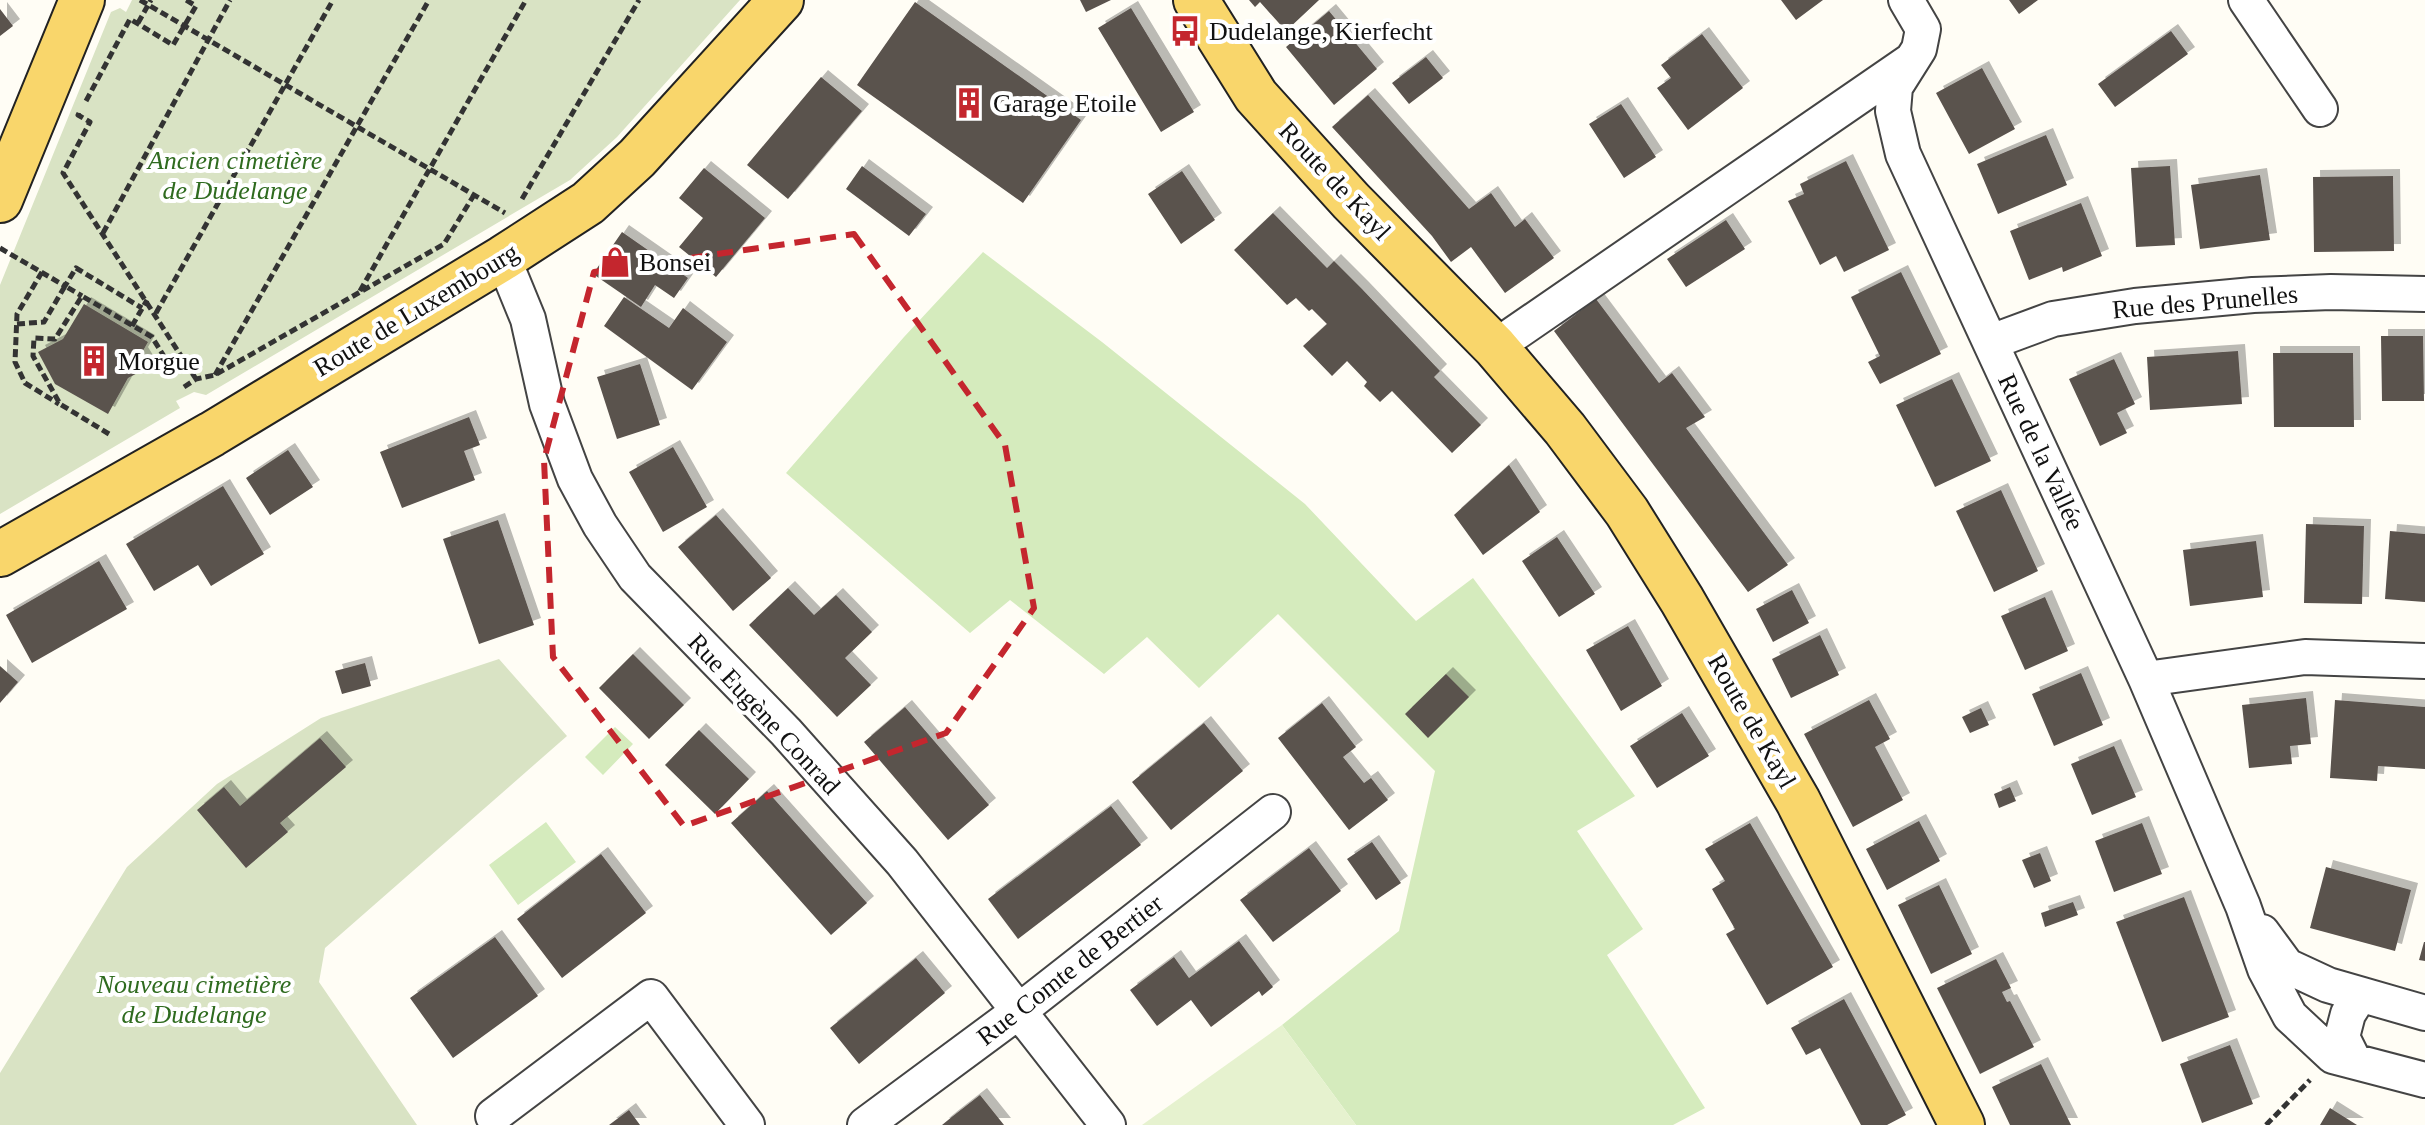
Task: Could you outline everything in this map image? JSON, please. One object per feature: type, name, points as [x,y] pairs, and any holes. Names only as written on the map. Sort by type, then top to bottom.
[{"type":"main road","points":[[4,181],[82,0]]},
{"type":"main road","name":"Route de Luxembourg","points":[[0,554],[212,434],[518,236],[588,203],[637,158],[781,0]]},
{"type":"main road","name":"Route de Kayl","points":[[1196,0],[1256,96],[1351,201],[1495,347],[1565,429],[1627,512],[1682,600],[1798,801],[1962,1125]]},
{"type":"street","name":"Rue de la Vallée","points":[[1906,0],[1923,29],[1919,49],[1895,87],[1893,111],[1903,154],[2146,679],[2243,906],[2265,969],[2290,1016],[2344,1059],[2425,1080]]},
{"type":"street","points":[[2246,0],[2320,109]]},
{"type":"street","points":[[1495,347],[1909,62]]},
{"type":"street","name":"Rue Eugène Conrad","points":[[518,236],[528,319],[547,404],[575,479],[600,525],[635,577],[786,732],[902,862],[1108,1125]]},
{"type":"street","name":"Rue des Prunelles","points":[[1991,342],[2053,319],[2135,306],[2253,295],[2331,292],[2425,294]]},
{"type":"street","points":[[2146,679],[2305,657],[2425,661]]},
{"type":"street","name":"Rue Comte de Bertier","points":[[865,1125],[1019,1011],[1273,812]]},
{"type":"street","name":"Rue de la Vallée","points":[[2243,906],[2287,966],[2328,985],[2425,1013]]},
{"type":"street","points":[[2344,1059],[2342,1037],[2348,1014],[2360,995]]},
{"type":"street","points":[[493,1116],[651,997],[747,1125]]},
{"type":"path","points":[[140,0],[150,2],[208,40],[474,195],[518,236],[639,0]]},
{"type":"path","points":[[186,0],[196,6],[173,45],[130,19],[78,115],[90,122],[63,173],[196,379]]},
{"type":"path","points":[[103,233],[230,0]]},
{"type":"path","points":[[156,313],[333,0]]},
{"type":"path","points":[[215,375],[429,0]]},
{"type":"path","points":[[359,292],[526,0]]},
{"type":"path","points":[[138,24],[150,2]]},
{"type":"path","points":[[184,387],[196,379],[215,375],[444,244],[474,195]]},
{"type":"path","points":[[0,248],[152,337],[170,366]]},
{"type":"path","points":[[17,324],[44,322],[76,268],[142,308]]},
{"type":"path","points":[[42,272],[17,314],[15,362],[25,383],[109,434]]},
{"type":"path","points":[[60,404],[33,356],[34,338],[55,339],[82,296]]},
{"type":"path","points":[[132,326],[147,300]]},
{"type":"path","points":[[2266,1125],[2344,1059]]},
{"type":"highlighted area","points":[[854,234],[1005,445],[1034,608],[946,733],[684,826],[553,657],[544,460],[594,272]]},
{"type":"green space","name":"Ancien cimetière de Dudelange","points":[[132,0],[740,0],[617,137],[570,180],[206,395],[194,392],[176,401],[180,408],[0,514],[0,285],[111,12],[120,8],[126,12]]},
{"type":"green space","points":[[983,252],[1102,342],[1305,504],[1416,621],[1473,578],[1635,796],[1577,831],[1643,929],[1607,955],[1705,1108],[1673,1125],[1356,1125],[1282,1025],[1399,931],[1435,771],[1278,614],[1199,688],[1147,637],[1104,674],[1010,600],[970,633],[786,473],[904,337]]},
{"type":"green space","name":"Nouveau cimetière de Dudelange","points":[[499,659],[567,736],[325,948],[319,982],[417,1125],[0,1125],[0,1073],[127,867],[217,784],[321,718]]},
{"type":"green space","points":[[615,727],[633,744],[603,775],[585,757]]},
{"type":"green space","points":[[546,822],[576,862],[518,905],[489,865]]},
{"type":"green space","points":[[1282,1025],[1356,1125],[1142,1125]]},
{"type":"building","points":[[1080,0],[1111,0],[1086,12]]},
{"type":"building","points":[[1249,0],[1319,0],[1286,31],[1260,2],[1255,7]]},
{"type":"building","points":[[1781,0],[1823,0],[1796,20]]},
{"type":"building","points":[[2009,0],[2038,0],[2019,14]]},
{"type":"building","name":"Garage Etoile","points":[[915,2],[1081,120],[1023,203],[857,85]]},
{"type":"building","points":[[1131,8],[1194,112],[1161,132],[1098,28]]},
{"type":"building","points":[[0,9],[13,26],[0,36]]},
{"type":"building","points":[[1329,11],[1377,69],[1334,105],[1286,47]]},
{"type":"building","points":[[2171,31],[2188,54],[2115,107],[2098,84]]},
{"type":"building","points":[[1702,34],[1743,88],[1688,130],[1657,88],[1671,78],[1661,65]]},
{"type":"building","points":[[1426,57],[1443,78],[1409,104],[1392,83]]},
{"type":"building","points":[[1982,68],[2015,129],[1969,154],[1936,93]]},
{"type":"building","points":[[821,77],[862,111],[788,199],[747,165]]},
{"type":"building","points":[[1368,95],[1469,209],[1491,193],[1515,227],[1525,219],[1554,258],[1505,293],[1471,247],[1451,262],[1432,236],[1332,127]]},
{"type":"building","points":[[1621,104],[1656,157],[1624,178],[1589,124]]},
{"type":"building","points":[[2046,135],[2067,185],[1998,214],[1977,164]]},
{"type":"building","points":[[1846,161],[1889,250],[1844,272],[1836,256],[1820,265],[1788,201],[1804,194],[1800,184]]},
{"type":"building","points":[[862,166],[926,214],[909,236],[846,189]]},
{"type":"building","points":[[2170,166],[2175,245],[2136,247],[2131,168]]},
{"type":"building","points":[[704,168],[765,218],[716,277],[679,247],[703,218],[679,198]]},
{"type":"building","points":[[1182,171],[1215,220],[1181,244],[1148,194]]},
{"type":"building","points":[[2260,175],[2270,240],[2200,249],[2191,185]]},
{"type":"building","points":[[2393,176],[2394,251],[2314,252],[2313,177]]},
{"type":"building","points":[[2081,203],[2102,256],[2063,272],[2062,267],[2029,280],[2010,231]]},
{"type":"building","points":[[1273,213],[1327,268],[1334,261],[1362,289],[1440,371],[1434,377],[1481,425],[1452,453],[1392,391],[1380,402],[1364,386],[1367,382],[1347,361],[1332,376],[1303,346],[1327,324],[1296,298],[1287,305],[1234,250]]},
{"type":"building","points":[[1726,220],[1745,249],[1686,287],[1667,259]]},
{"type":"building","points":[[622,232],[688,278],[674,298],[655,285],[641,307],[593,274]]},
{"type":"building","points":[[1901,272],[1941,354],[1880,384],[1868,362],[1880,356],[1851,297]]},
{"type":"building","points":[[624,297],[669,328],[683,308],[727,342],[692,390],[604,326]]},
{"type":"building","points":[[1596,299],[1659,383],[1672,373],[1705,417],[1686,428],[1788,565],[1748,592],[1554,331]]},
{"type":"building","name":"Morgue","points":[[84,304],[148,342],[141,354],[149,367],[128,378],[108,414],[55,384],[38,352],[63,339]]},
{"type":"building","points":[[2381,336],[2423,336],[2424,401],[2382,401]]},
{"type":"building","points":[[2238,351],[2242,404],[2150,410],[2147,357]]},
{"type":"building","points":[[2273,353],[2353,353],[2354,427],[2274,427]]},
{"type":"building","points":[[2114,359],[2135,404],[2117,413],[2127,433],[2100,446],[2069,379]]},
{"type":"building","points":[[640,364],[660,425],[617,439],[597,377]]},
{"type":"building","points":[[1952,379],[1991,461],[1935,487],[1896,405]]},
{"type":"building","points":[[469,417],[480,445],[464,451],[475,480],[402,508],[380,452]]},
{"type":"building","points":[[673,447],[707,507],[663,532],[629,472]]},
{"type":"building","points":[[288,450],[313,487],[270,515],[246,478]]},
{"type":"building","points":[[1509,465],[1540,512],[1483,555],[1454,515]]},
{"type":"building","points":[[223,486],[264,554],[211,586],[198,565],[154,591],[126,544]]},
{"type":"building","points":[[2001,490],[2038,571],[1994,592],[1956,511]]},
{"type":"building","points":[[716,515],[771,578],[733,611],[678,547]]},
{"type":"building","points":[[498,520],[534,625],[479,644],[443,539]]},
{"type":"building","points":[[2306,524],[2364,526],[2362,604],[2304,603]]},
{"type":"building","points":[[2390,531],[2425,534],[2425,602],[2385,599]]},
{"type":"building","points":[[1557,537],[1595,594],[1559,617],[1522,561]]},
{"type":"building","points":[[2256,541],[2263,597],[2190,606],[2183,550]]},
{"type":"building","points":[[99,561],[127,609],[32,663],[6,615]]},
{"type":"building","points":[[788,588],[814,615],[836,595],[872,632],[845,658],[871,685],[837,717],[749,625]]},
{"type":"building","points":[[1792,590],[1809,623],[1773,642],[1756,609]]},
{"type":"building","points":[[2045,597],[2068,651],[2025,670],[2001,616]]},
{"type":"building","points":[[1628,626],[1662,686],[1621,711],[1586,650]]},
{"type":"building","points":[[1820,635],[1839,675],[1791,698],[1772,659]]},
{"type":"building","points":[[633,654],[684,705],[649,739],[599,688]]},
{"type":"building","points":[[365,663],[371,686],[342,694],[335,671]]},
{"type":"building","points":[[0,666],[18,682],[0,703]]},
{"type":"building","points":[[2081,673],[2103,725],[2054,746],[2032,694]]},
{"type":"building","points":[[1446,674],[1469,697],[1428,738],[1405,714]]},
{"type":"building","points":[[2306,698],[2311,744],[2290,746],[2292,764],[2249,768],[2242,705]]},
{"type":"building","points":[[1869,700],[1890,739],[1875,747],[1903,800],[1853,827],[1804,734]]},
{"type":"building","points":[[2335,700],[2425,707],[2425,769],[2378,766],[2377,781],[2330,778]]},
{"type":"building","points":[[1322,703],[1356,747],[1343,757],[1364,783],[1371,778],[1388,800],[1349,830],[1278,738]]},
{"type":"building","points":[[905,707],[989,805],[948,840],[864,742]]},
{"type":"building","points":[[1981,708],[1989,725],[1970,733],[1962,717]]},
{"type":"building","points":[[1682,713],[1709,756],[1657,788],[1630,746]]},
{"type":"building","points":[[1204,723],[1243,771],[1171,830],[1132,782]]},
{"type":"building","points":[[699,730],[749,779],[715,814],[665,765]]},
{"type":"building","points":[[320,738],[346,767],[280,823],[288,832],[246,868],[197,810],[224,787],[240,806]]},
{"type":"building","points":[[2114,746],[2136,797],[2092,815],[2071,764]]},
{"type":"building","points":[[2010,787],[2016,801],[1999,808],[1994,794]]},
{"type":"building","points":[[767,791],[867,903],[831,935],[731,823]]},
{"type":"building","points":[[1111,806],[1141,845],[1018,939],[988,899]]},
{"type":"building","points":[[1919,821],[1940,861],[1887,890],[1866,849]]},
{"type":"building","points":[[1750,823],[1833,967],[1767,1005],[1726,934],[1735,929],[1712,889],[1725,881],[1705,849]]},
{"type":"building","points":[[2142,823],[2162,874],[2114,892],[2095,841]]},
{"type":"building","points":[[1372,842],[1401,883],[1376,900],[1347,859]]},
{"type":"building","points":[[1309,848],[1341,891],[1273,942],[1240,900]]},
{"type":"building","points":[[2040,853],[2051,881],[2034,888],[2022,860]]},
{"type":"building","points":[[601,854],[646,913],[562,978],[517,919]]},
{"type":"building","points":[[2326,867],[2411,890],[2395,951],[2310,928]]},
{"type":"building","points":[[1939,885],[1972,954],[1931,974],[1898,905]]},
{"type":"building","points":[[2184,897],[2229,1017],[2162,1042],[2116,922]]},
{"type":"building","points":[[2073,902],[2078,915],[2045,927],[2041,913]]},
{"type":"building","points":[[495,937],[538,996],[453,1058],[410,998]]},
{"type":"building","points":[[1239,941],[1273,987],[1262,996],[1259,991],[1211,1027],[1191,1000],[1157,1026],[1130,990],[1174,957],[1189,978]]},
{"type":"building","points":[[2425,942],[2425,961],[2419,960]]},
{"type":"building","points":[[916,958],[945,993],[859,1064],[830,1028]]},
{"type":"building","points":[[1996,959],[2011,988],[2002,992],[2034,1047],[1980,1074],[1937,988]]},
{"type":"building","points":[[1844,999],[1906,1115],[1887,1125],[1861,1125],[1820,1048],[1806,1055],[1791,1028]]},
{"type":"building","points":[[2230,1045],[2253,1104],[2202,1123],[2180,1064]]},
{"type":"building","points":[[2041,1064],[2071,1125],[2010,1125],[1992,1087]]},
{"type":"building","points":[[980,1095],[1004,1125],[942,1125],[953,1116]]},
{"type":"building","points":[[2330,1108],[2357,1125],[2320,1125]]},
{"type":"building","points":[[629,1110],[640,1125],[609,1125]]},
{"type":"place","name":"Dudelange, Kierfecht","points":[[1185,31]]},
{"type":"place","name":"Garage Etoile","points":[[969,103]]},
{"type":"place","name":"Bonsei","points":[[615,262]]},
{"type":"place","name":"Morgue","points":[[94,361]]}]
